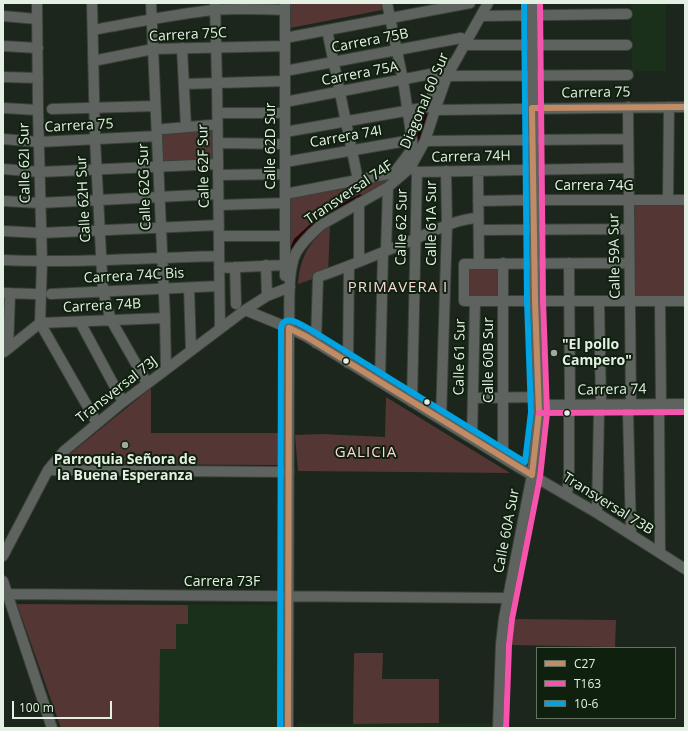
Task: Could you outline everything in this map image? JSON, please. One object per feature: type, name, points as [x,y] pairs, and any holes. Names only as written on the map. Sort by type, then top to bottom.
[{"type":"street","name":"Calle 62I Sur","points":[[37,3],[42,262],[40,323]]},
{"type":"street","name":"Calle 62H Sur","points":[[92,3],[95,139],[103,292],[111,320],[147,383]]},
{"type":"street","name":"Calle 62G Sur","points":[[151,3],[155,106],[160,132],[158,166],[166,369]]},
{"type":"street","name":"Calle 62 Sur","points":[[386,3],[403,80],[413,144],[416,239],[412,402]]},
{"type":"street","name":"Carrera 75C","points":[[93,61],[153,49],[216,47],[285,42],[327,30],[470,3]]},
{"type":"street","name":"Diagonal 60 Sur","points":[[413,168],[425,141],[432,109],[444,74],[462,42],[480,3]]},
{"type":"street","name":"Diagonal 60 Sur","points":[[462,42],[488,3]]},
{"type":"street","name":"Calle 60A Sur","points":[[498,728],[501,644],[508,598],[532,475],[539,405],[534,301],[532,3]]},
{"type":"street","points":[[93,30],[152,20],[215,6],[250,9],[285,6]]},
{"type":"street","name":"Calle 62F Sur","points":[[215,6],[218,112],[220,328]]},
{"type":"street","name":"Calle 62D Sur","points":[[285,6],[285,265],[288,288],[289,328],[288,728]]},
{"type":"street","points":[[480,16],[627,14]]},
{"type":"street","points":[[3,16],[37,19]]},
{"type":"street","points":[[327,30],[358,180]]},
{"type":"street","name":"Carrera 75B","points":[[184,84],[217,83],[285,76],[334,62],[397,50],[462,42],[532,45],[627,45]]},
{"type":"street","points":[[3,46],[38,48]]},
{"type":"street","points":[[182,48],[186,127]]},
{"type":"street","name":"Carrera 75A","points":[[218,112],[285,108],[340,92],[444,74],[628,75]]},
{"type":"street","points":[[3,77],[38,78]]},
{"type":"street","points":[[52,109],[155,106]]},
{"type":"street","name":"Calle 59A Sur","points":[[628,107],[631,534]]},
{"type":"street","points":[[668,200],[669,107]]},
{"type":"street","name":"Carrera 75","points":[[285,132],[408,111],[432,109],[685,107]]},
{"type":"street","points":[[3,108],[38,110]]},
{"type":"street","name":"Carrera 75","points":[[3,139],[39,142],[95,139],[211,125]]},
{"type":"street","points":[[425,141],[628,139]]},
{"type":"street","points":[[218,143],[285,144]]},
{"type":"street","name":"Carrera 74I","points":[[285,162],[352,150],[413,144]]},
{"type":"street","name":"Carrera 74H","points":[[219,205],[285,198],[358,180],[394,173],[413,144]]},
{"type":"street","points":[[3,170],[40,172],[218,164]]},
{"type":"street","name":"Carrera 74H","points":[[413,168],[446,171],[478,171],[628,168]]},
{"type":"street","name":"Transversal 74F","points":[[288,288],[295,255],[312,232],[321,225],[388,187],[413,168]]},
{"type":"street","name":"Calle 61A Sur","points":[[441,420],[447,225],[446,171]]},
{"type":"street","points":[[478,171],[479,263]]},
{"type":"street","points":[[218,175],[285,174]]},
{"type":"street","points":[[380,382],[384,252],[388,187]]},
{"type":"street","points":[[3,201],[40,203],[218,194]]},
{"type":"street","name":"Carrera 74G","points":[[478,202],[533,200],[685,200]]},
{"type":"street","points":[[359,203],[359,262]]},
{"type":"street","points":[[316,343],[318,277],[384,252],[447,225],[467,219],[478,218]]},
{"type":"street","points":[[3,231],[41,233],[219,226]]},
{"type":"street","points":[[478,230],[629,229]]},
{"type":"street","points":[[219,236],[285,236]]},
{"type":"street","points":[[3,260],[42,262],[101,261],[219,256]]},
{"type":"street","name":"Calle 60B Sur","points":[[503,263],[503,457]]},
{"type":"street","points":[[567,495],[569,475],[570,408],[569,263]]},
{"type":"street","points":[[629,263],[464,264],[464,301],[685,301]]},
{"type":"street","points":[[266,265],[267,296]]},
{"type":"street","points":[[219,268],[285,265]]},
{"type":"street","points":[[348,362],[349,266]]},
{"type":"street","points":[[235,267],[240,307]]},
{"type":"street","name":"Carrera 74C Bis","points":[[51,294],[219,286]]},
{"type":"street","points":[[189,288],[191,350]]},
{"type":"street","name":"Transversal 73J","points":[[3,556],[48,470],[64,451],[147,383],[220,328],[240,307],[288,288]]},
{"type":"street","points":[[6,351],[6,293],[35,294]]},
{"type":"street","name":"Calle 61 Sur","points":[[472,438],[475,301]]},
{"type":"street","points":[[597,513],[600,408],[599,301]]},
{"type":"street","points":[[660,301],[660,553]]},
{"type":"street","name":"Transversal 73B","points":[[240,307],[289,328],[316,343],[597,513],[685,569]]},
{"type":"street","name":"Carrera 74B","points":[[40,323],[165,318]]},
{"type":"street","points":[[80,322],[123,402]]},
{"type":"street","points":[[6,351],[40,323],[96,424]]},
{"type":"street","name":"Carrera 74","points":[[473,398],[503,398],[539,405],[570,408],[660,407],[685,404]]},
{"type":"street","name":"Carrera 74","points":[[660,407],[685,410]]},
{"type":"street","points":[[48,470],[289,472]]},
{"type":"street","points":[[3,581],[52,728]]},
{"type":"street","name":"Carrera 73F","points":[[7,594],[508,598]]},
{"type":"shaded area","points":[[290,3],[381,3],[382,10],[290,28]]},
{"type":"shaded area","points":[[631,3],[666,3],[666,71],[632,71]]},
{"type":"shaded area","points":[[430,110],[416,148],[411,113]]},
{"type":"shaded area","points":[[212,129],[214,160],[163,164],[161,132]]},
{"type":"shaded area","points":[[400,174],[323,217],[297,241],[290,258],[291,197]]},
{"type":"shaded area","points":[[633,206],[685,206],[685,297],[634,297]]},
{"type":"shaded area","points":[[330,225],[328,274],[298,284],[303,258],[311,244]]},
{"type":"shaded area","points":[[467,266],[500,267],[499,298],[467,297]]},
{"type":"shaded area","points":[[151,388],[151,433],[282,433],[282,465],[63,464],[71,453]]},
{"type":"shaded area","points":[[386,397],[510,473],[298,471],[295,435],[321,434],[385,437]]},
{"type":"shaded area","points":[[17,604],[188,605],[188,624],[176,624],[176,649],[160,649],[159,728],[61,728]]},
{"type":"shaded area","points":[[47,604],[280,605],[279,728],[61,728],[47,688]]},
{"type":"shaded area","points":[[514,619],[616,620],[615,647],[511,645]]},
{"type":"shaded area","points":[[354,653],[383,653],[382,679],[439,679],[439,723],[353,724]]},
{"type":"shaded area","points":[[297,723],[492,723],[492,728],[297,728]]},
{"type":"waterway","points":[[414,152],[432,104]]},
{"type":"waterway","points":[[292,253],[297,241],[323,217],[360,198]]},
{"type":"transit line","name":"10-6","points":[[280,728],[281,328],[283,323],[286,321],[299,323],[525,462],[531,412],[527,301],[524,3]]},
{"type":"transit line","name":"T163","points":[[506,728],[509,645],[512,619],[540,477],[547,413],[543,301],[540,3]]},
{"type":"transit line","name":"C27","points":[[532,108],[685,107]]},
{"type":"transit line","name":"C27","points":[[532,108],[535,301],[539,412],[532,475]]},
{"type":"transit line","name":"C27","points":[[289,328],[307,337],[532,475]]},
{"type":"transit line","name":"C27","points":[[288,728],[289,328]]},
{"type":"transit line","name":"T163","points":[[539,413],[685,412]]},
{"type":"place","name":"\"El pollo Campero\"","points":[[554,353]]},
{"type":"place","name":"Parroquia Señora de la Buena Esperanza","points":[[125,445]]},
{"type":"district","name":"PRIMAVERA I","points":[[398,288]]},
{"type":"district","name":"GALICIA","points":[[366,453]]}]
